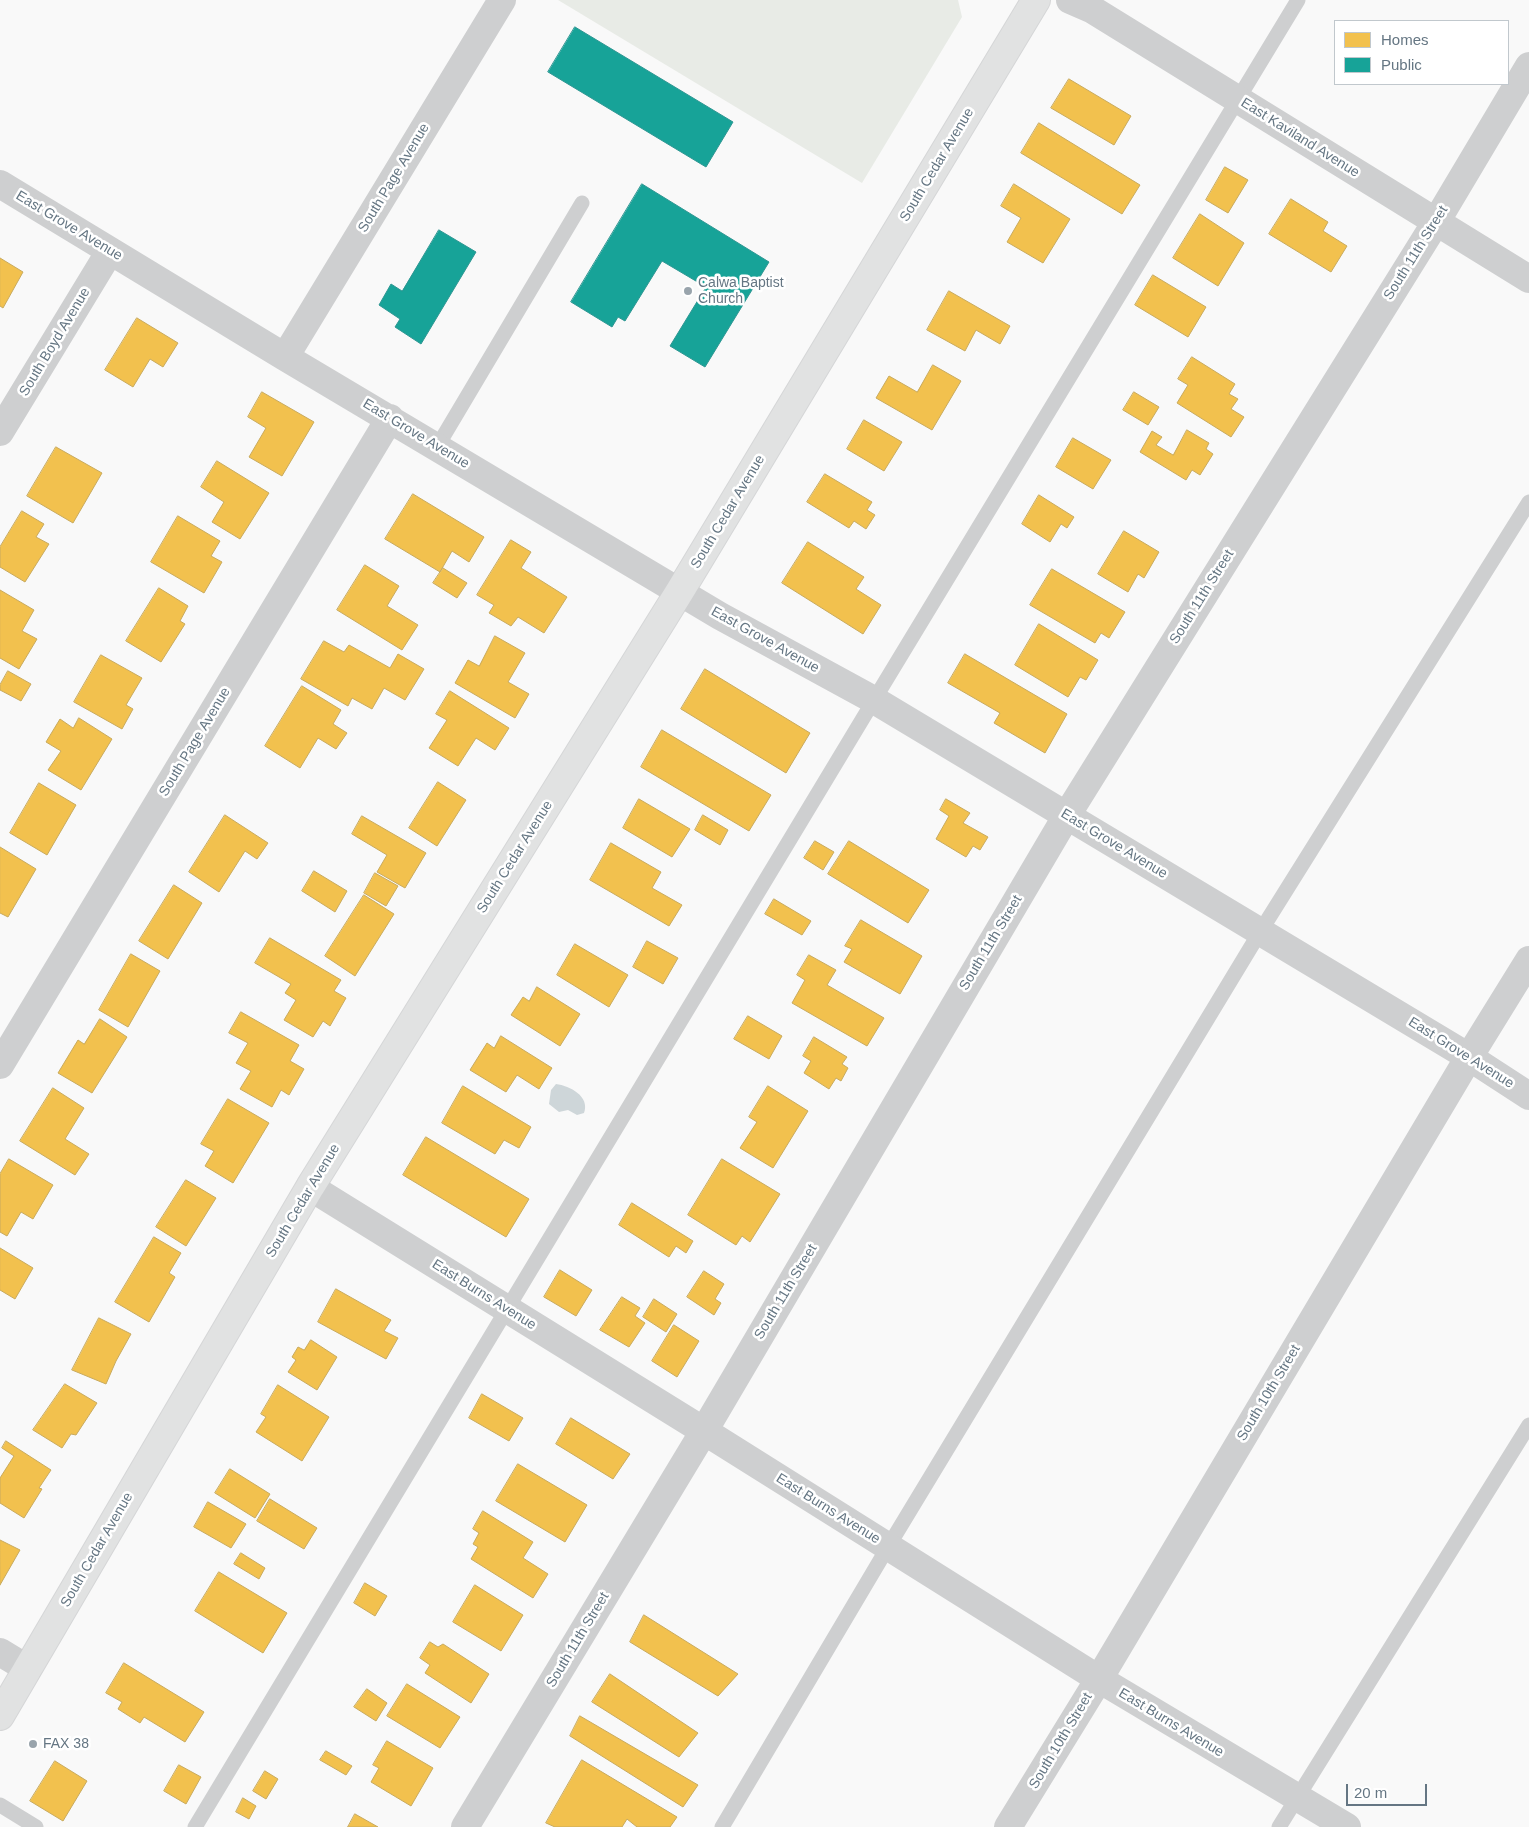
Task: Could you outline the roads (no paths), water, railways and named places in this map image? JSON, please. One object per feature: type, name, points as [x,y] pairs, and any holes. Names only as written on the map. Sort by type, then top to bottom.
[{"type":"main road","name":"South Cedar Avenue","points":[[0,1716],[310,1188],[680,591],[1036,0]]},
{"type":"street","name":"South Page Avenue","points":[[285,357],[502,0]]},
{"type":"street","name":"East Kaviland Avenue","points":[[1070,0],[1093,10],[1529,279]]},
{"type":"street","name":"South 11th Street","points":[[466,1827],[704,1431],[1066,815],[1436,222],[1529,66]]},
{"type":"street","name":"East Grove Avenue","points":[[0,184],[285,357],[720,616],[874,700],[1469,1057],[1529,1096]]},
{"type":"street","name":"South Boyd Avenue","points":[[0,432],[110,251]]},
{"type":"street","name":"South Page Avenue","points":[[0,1066],[390,418]]},
{"type":"street","name":"South 10th Street","points":[[1008,1827],[1099,1679],[1469,1057],[1529,960]]},
{"type":"street","name":"East Burns Avenue","points":[[310,1188],[704,1431],[1099,1679],[1347,1827]]},
{"type":"street","points":[[0,1652],[28,1669]]},
{"type":"lane","points":[[195,1827],[1298,0]]},
{"type":"lane","points":[[436,447],[582,204]]},
{"type":"lane","points":[[722,1827],[888,1547],[1260,932],[1529,502]]},
{"type":"lane","points":[[1279,1827],[1529,1425]]},
{"type":"lane","points":[[0,1805],[36,1827]]},
{"type":"place","name":"Calwa Baptist Church","points":[[688,291]]},
{"type":"place","name":"FAX 38","points":[[33,1744]]}]
